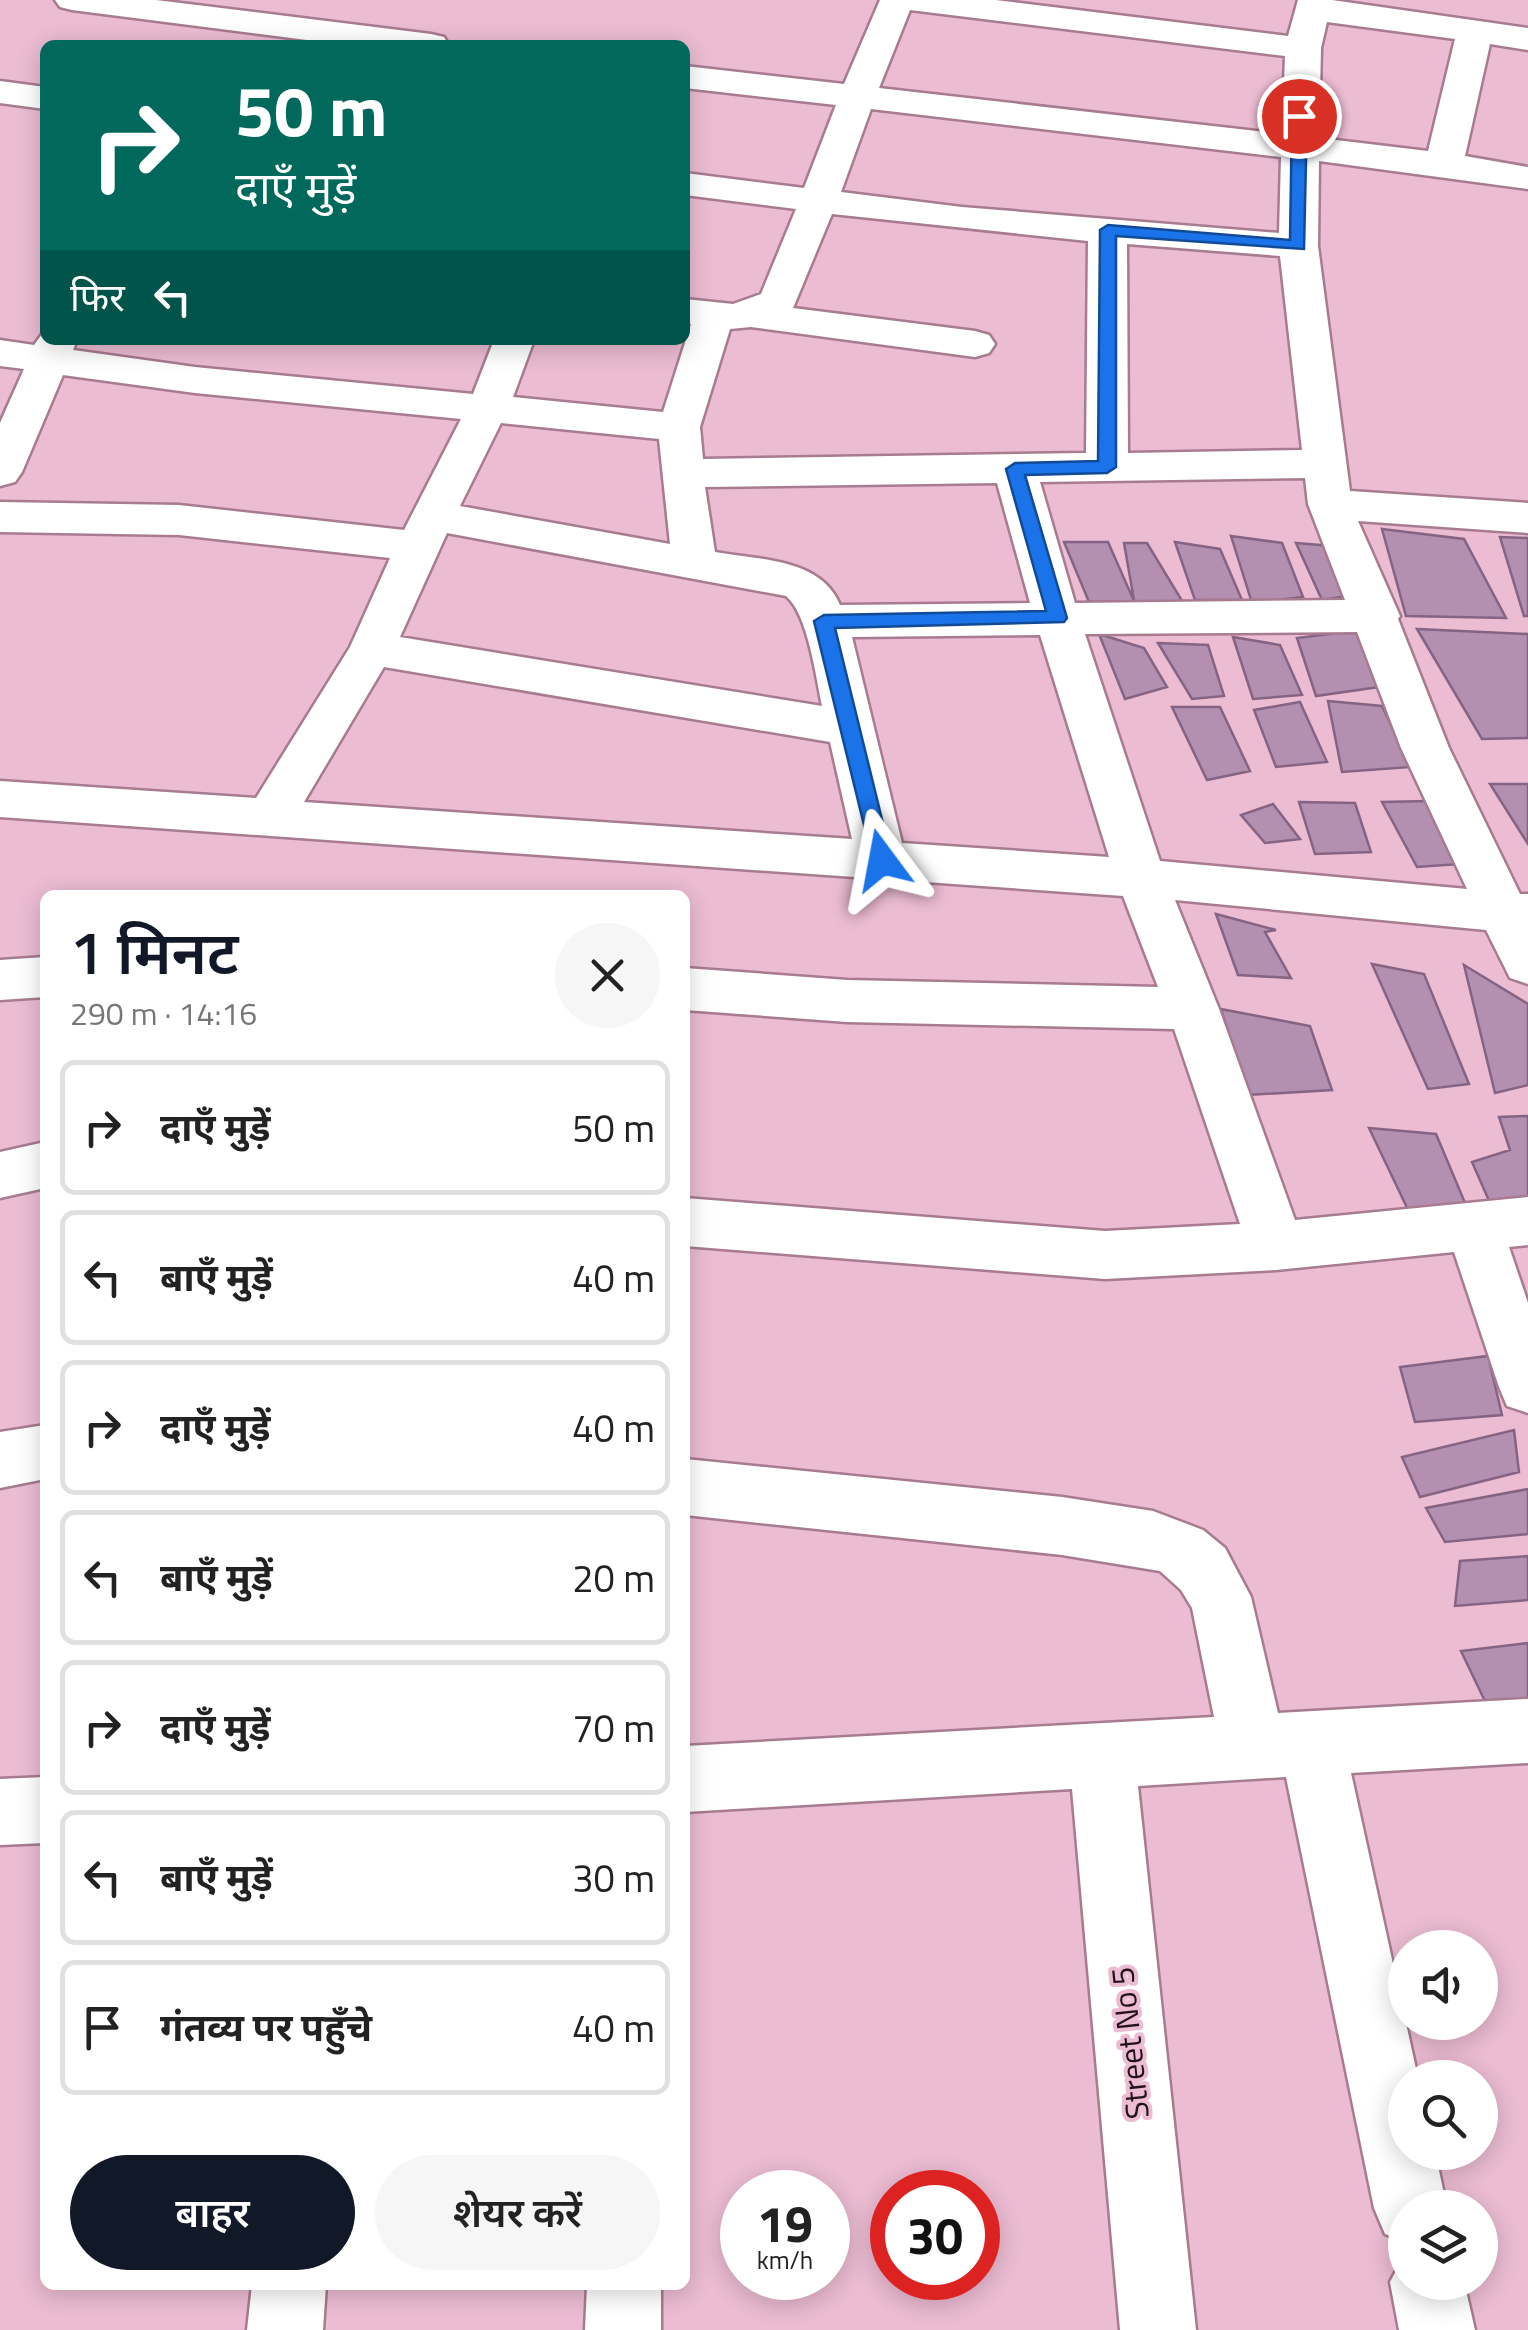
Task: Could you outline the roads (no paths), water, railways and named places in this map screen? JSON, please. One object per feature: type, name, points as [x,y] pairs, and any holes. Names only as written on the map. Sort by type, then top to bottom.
[{"type":"street","points":[[72,0],[386,40]]},
{"type":"street","points":[[717,314],[778,301],[820,203],[855,96],[897,0]]},
{"type":"street","points":[[910,0],[1310,19],[1528,39]]},
{"type":"street","points":[[1310,19],[1298,150],[1298,246],[1326,484],[1425,748],[1516,913],[1528,964]]},
{"type":"street","points":[[1444,164],[1476,32]]},
{"type":"street","points":[[690,77],[1444,164],[1528,178]]},
{"type":"street","points":[[0,92],[40,97]]},
{"type":"street","points":[[690,185],[820,203],[1298,246]]},
{"type":"street","points":[[1107,467],[1108,230]]},
{"type":"street","points":[[717,314],[975,344]]},
{"type":"street","points":[[695,564],[679,427],[717,314]]},
{"type":"street","points":[[271,816],[372,649],[488,408],[512,345]]},
{"type":"street","points":[[0,354],[53,350],[195,380],[679,427]]},
{"type":"street","points":[[6,447],[53,350]]},
{"type":"street","points":[[682,472],[1107,467],[1326,484],[1528,518]]},
{"type":"street","points":[[1015,469],[1057,618],[1141,878],[1193,1010],[1276,1246]]},
{"type":"street","points":[[0,517],[179,520],[426,532],[695,564],[799,583],[813,594],[824,621],[882,860]]},
{"type":"street","points":[[824,621],[1377,616]]},
{"type":"street","points":[[372,649],[850,728]]},
{"type":"street","points":[[0,799],[1141,878],[1516,913]]},
{"type":"street","points":[[0,980],[40,977]]},
{"type":"street","points":[[690,989],[848,1001],[1193,1010]]},
{"type":"street","points":[[0,1175],[40,1167]]},
{"type":"street","points":[[690,1222],[1104,1255],[1276,1246],[1501,1225],[1528,1387]]},
{"type":"street","points":[[0,1460],[40,1453]]},
{"type":"street","points":[[690,1488],[1062,1526],[1153,1540],[1181,1550],[1203,1569],[1220,1597],[1282,1748],[1406,2190]]},
{"type":"street","points":[[690,1779],[1528,1731]]},
{"type":"street","name":"Street No 5","points":[[1102,1755],[1158,2330]]},
{"type":"street","points":[[0,1812],[40,1810]]},
{"type":"street","points":[[285,2330],[289,2290]]},
{"type":"street","points":[[624,2290],[624,2330]]},
{"type":"street","points":[[1431,2300],[1437,2330]]}]
